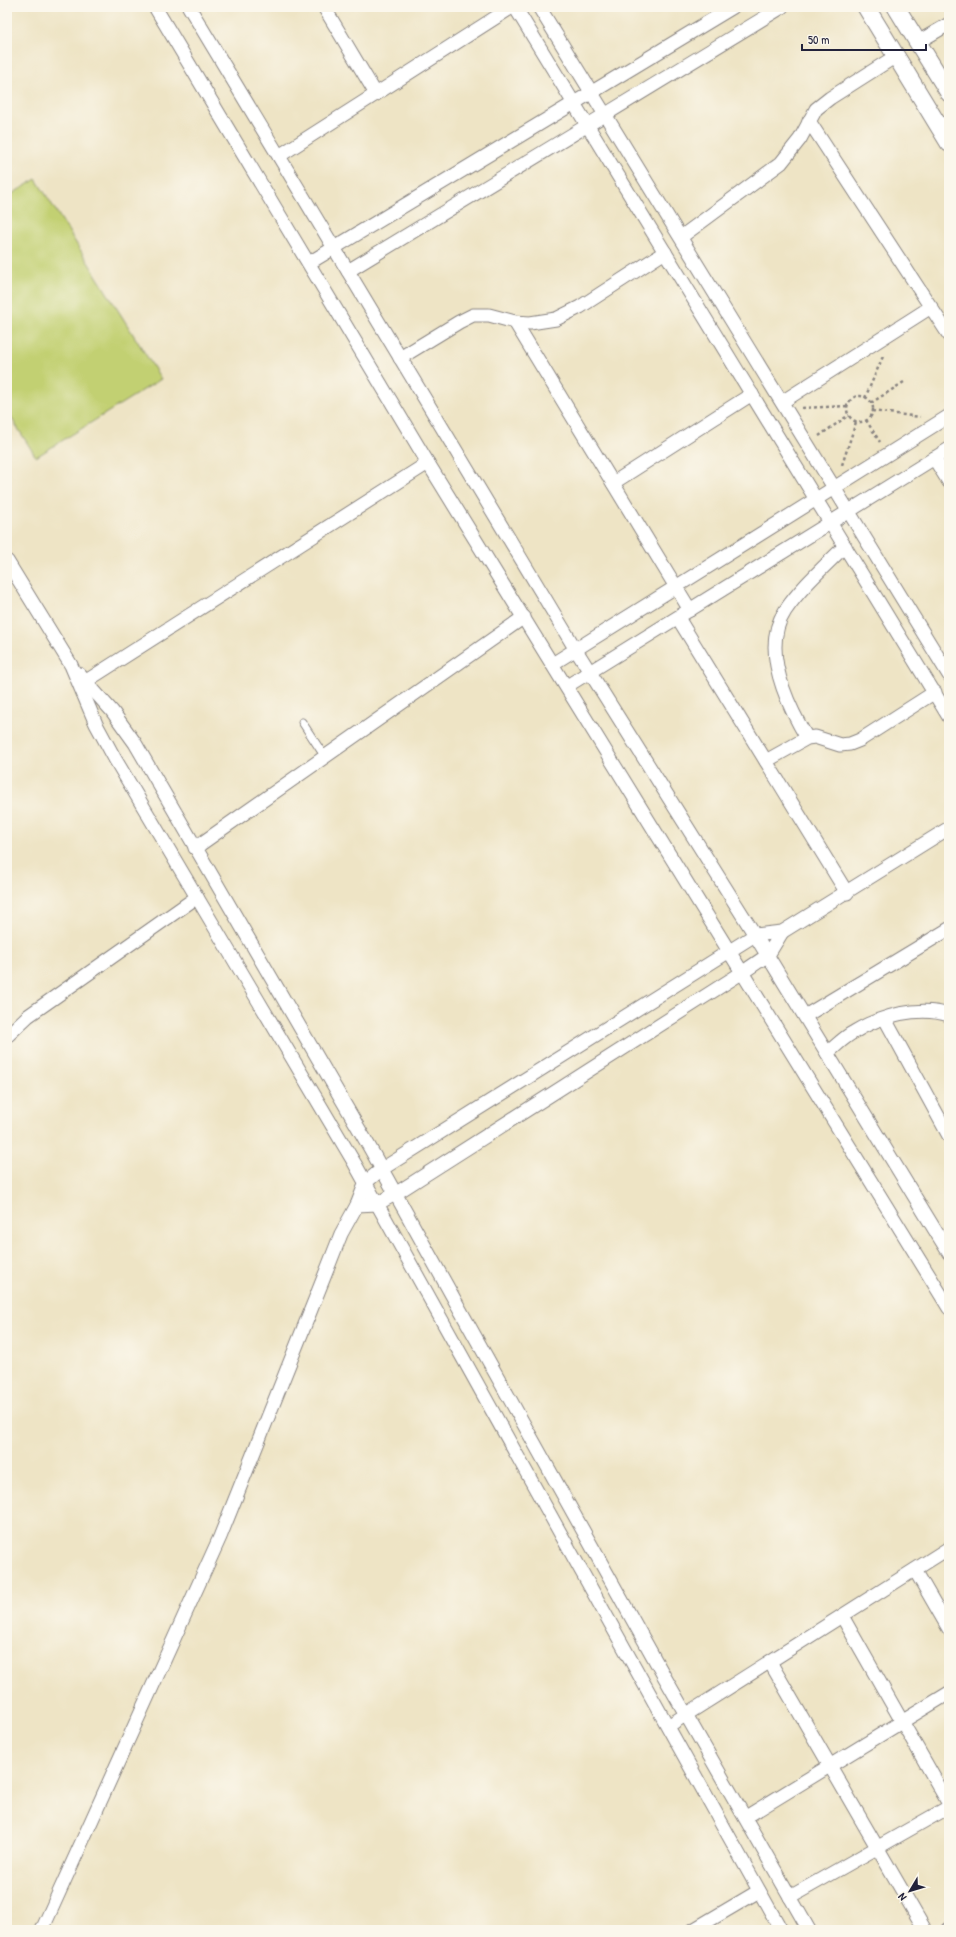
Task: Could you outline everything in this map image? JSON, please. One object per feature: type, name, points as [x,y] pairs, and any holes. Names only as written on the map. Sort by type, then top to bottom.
[{"type":"street","points":[[155,7],[428,462],[554,663],[949,1308]]},
{"type":"street","points":[[189,7],[576,650],[768,956],[949,1253]]},
{"type":"street","points":[[324,7],[376,94]]},
{"type":"street","points":[[279,156],[514,7],[949,716]]},
{"type":"street","points":[[539,7],[949,675]]},
{"type":"street","points":[[309,263],[733,7]]},
{"type":"street","points":[[348,271],[782,7]]},
{"type":"street","points":[[866,7],[949,143]]},
{"type":"street","points":[[896,7],[949,93]]},
{"type":"street","points":[[918,42],[949,24]]},
{"type":"street","points":[[681,238],[781,163],[800,139],[816,109],[830,98],[896,56]]},
{"type":"street","points":[[810,121],[949,335]]},
{"type":"street","points":[[400,358],[459,322],[474,316],[489,314],[515,322],[530,323],[556,319],[580,307],[665,252]]},
{"type":"street","points":[[784,406],[931,307]]},
{"type":"street","points":[[515,322],[690,610]]},
{"type":"street","points":[[613,482],[752,394]]},
{"type":"street","points":[[554,663],[946,418]]},
{"type":"street","points":[[567,686],[949,449]]},
{"type":"street","points":[[934,458],[949,482]]},
{"type":"street","points":[[83,683],[428,462]]},
{"type":"street","points":[[807,738],[794,716],[776,667],[775,647],[777,629],[784,612],[795,598],[845,546]]},
{"type":"street","points":[[7,561],[83,683],[112,711],[135,743],[382,1169],[809,1930]]},
{"type":"street","points":[[195,848],[524,616]]},
{"type":"street","points":[[678,618],[847,892]]},
{"type":"street","points":[[83,683],[96,724],[115,759],[366,1182],[781,1930]]},
{"type":"street","points":[[766,761],[807,738],[815,737],[829,743],[840,745],[850,744],[860,740],[935,692]]},
{"type":"street","points":[[42,1930],[220,1537],[341,1234],[357,1205],[366,1182],[382,1169],[730,950],[755,935],[782,932],[949,828]]},
{"type":"street","points":[[7,1036],[28,1016],[198,897]]},
{"type":"street","points":[[804,1016],[949,929]]},
{"type":"street","points":[[357,1205],[377,1204],[395,1194],[768,956],[782,932]]},
{"type":"street","points":[[827,1053],[854,1032],[906,1011],[940,1012],[949,1015]]},
{"type":"street","points":[[885,1019],[949,1136]]},
{"type":"street","points":[[668,1726],[949,1548]]},
{"type":"street","points":[[915,1570],[949,1629]]},
{"type":"street","points":[[842,1616],[949,1804]]},
{"type":"street","points":[[770,1662],[925,1930]]},
{"type":"street","points":[[746,1817],[949,1693]]},
{"type":"street","points":[[790,1897],[949,1807]]},
{"type":"street","points":[[693,1930],[759,1890]]},
{"type":"lane","points":[[302,722],[325,757]]},
{"type":"path","points":[[865,398],[894,331]]},
{"type":"path","points":[[871,403],[904,382]]},
{"type":"path","points":[[854,398],[865,398],[871,403],[872,411],[870,417],[866,420],[856,422],[848,415],[848,406],[854,398]]},
{"type":"path","points":[[784,406],[848,406]]},
{"type":"path","points":[[872,411],[946,418]]},
{"type":"path","points":[[807,444],[848,415]]},
{"type":"path","points":[[866,420],[888,454]]},
{"type":"path","points":[[834,488],[856,422]]},
{"type":"green space","points":[[36,179],[161,379],[36,457],[7,411],[7,197]]}]
